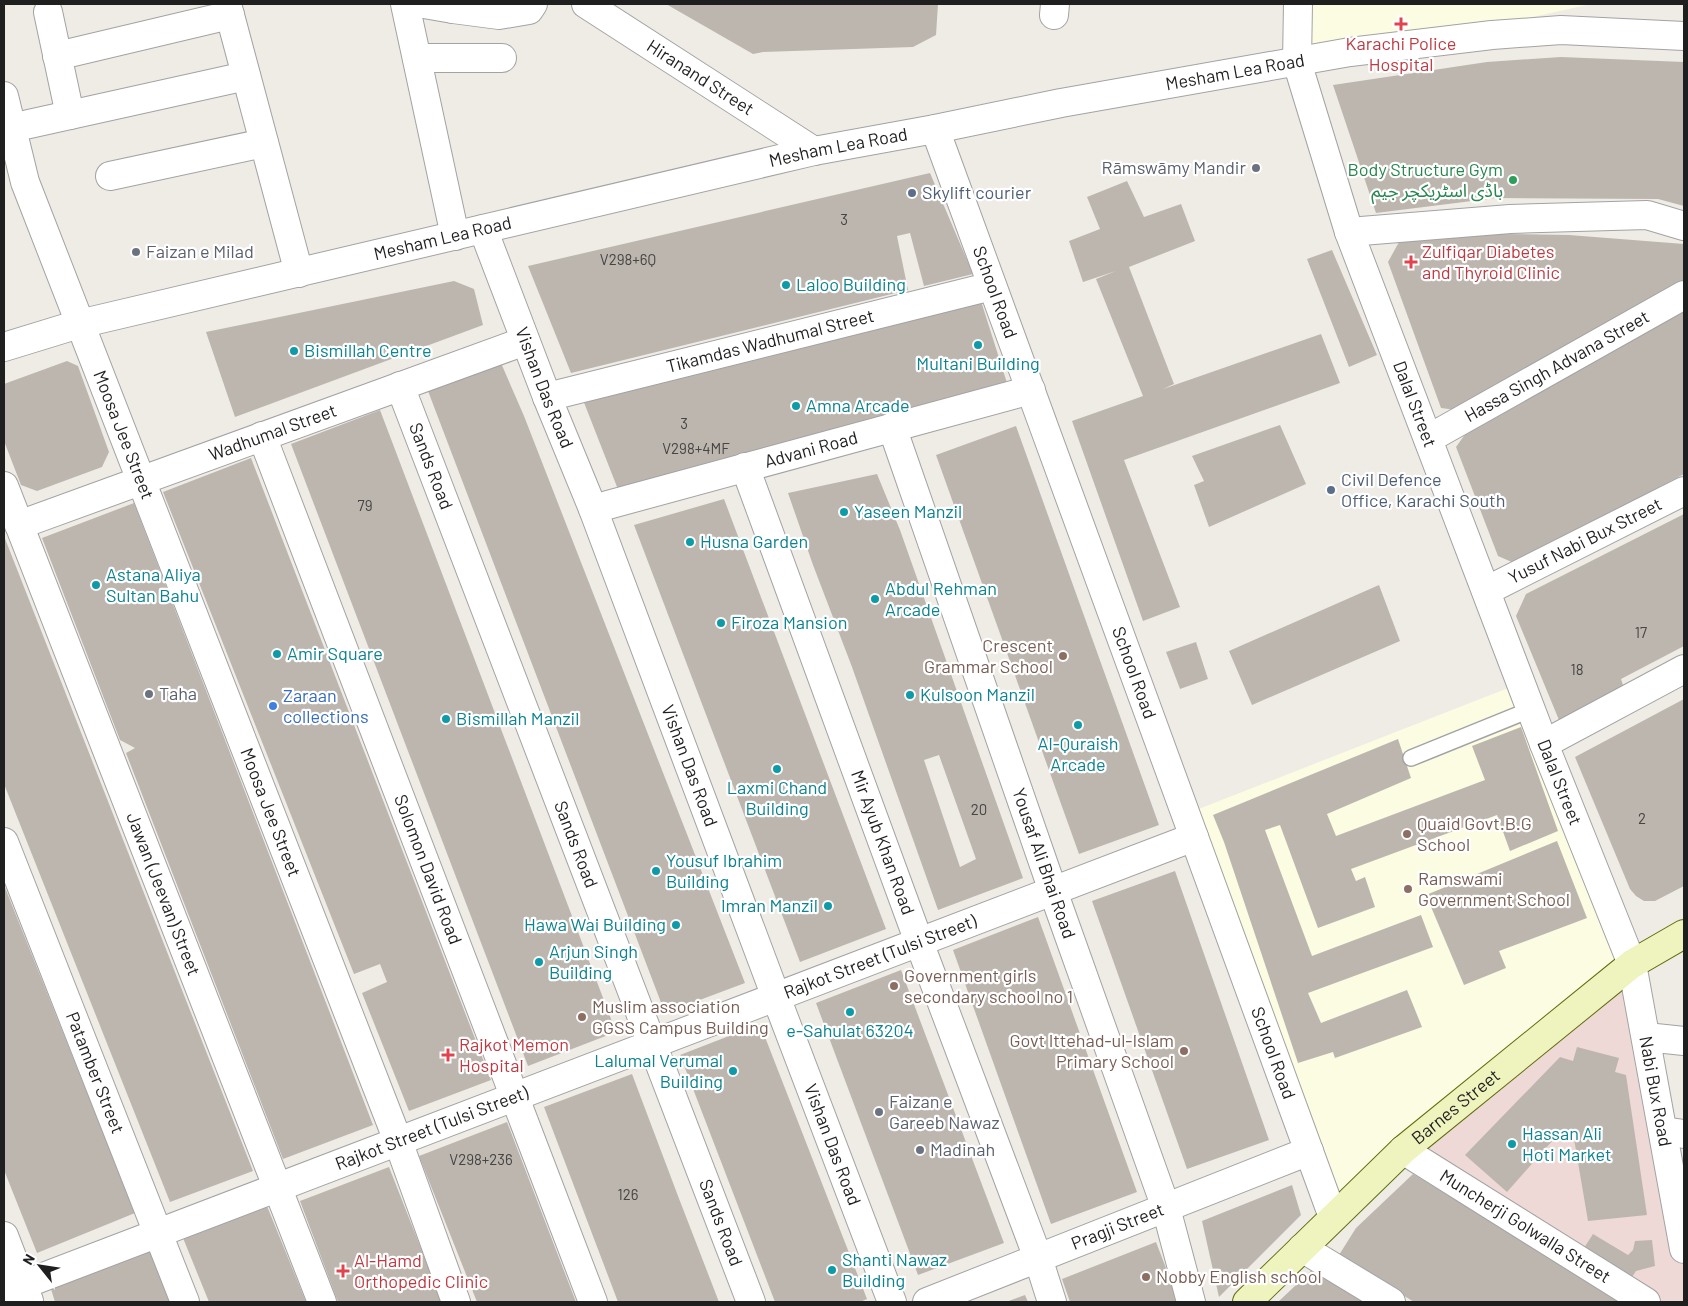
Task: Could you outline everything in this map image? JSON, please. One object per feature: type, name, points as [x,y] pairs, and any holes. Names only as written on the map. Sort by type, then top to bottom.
[{"type":"main road","name":"Barnes Street","points":[[1247,1302],[1403,1150],[1632,964],[1684,934]]},
{"type":"street","points":[[405,4],[455,236]]},
{"type":"street","points":[[424,4],[455,7],[499,15],[529,10],[532,4]]},
{"type":"street","name":"Hiranand Street","points":[[586,4],[814,151]]},
{"type":"street","name":"Dalal Street","points":[[1298,4],[1297,62],[1348,232],[1544,744],[1632,964]]},
{"type":"street","points":[[57,56],[228,9],[299,272]]},
{"type":"street","points":[[48,12],[70,115]]},
{"type":"street","name":"Mesham Lea Road","points":[[4,347],[79,324],[814,151],[1061,103],[1350,52],[1416,43],[1561,30],[1684,36]]},
{"type":"street","points":[[417,58],[502,58]]},
{"type":"street","points":[[12,128],[246,76]]},
{"type":"street","name":"Moosa Jee Street","points":[[4,96],[25,182],[398,1141],[456,1302]]},
{"type":"street","name":"School Road","points":[[935,129],[1333,1218]]},
{"type":"street","points":[[110,176],[264,143]]},
{"type":"street","points":[[1348,232],[1510,219],[1647,215],[1684,226]]},
{"type":"street","name":"Vishan Das Road","points":[[483,229],[525,341],[593,509],[892,1302]]},
{"type":"street","name":"Tikamdas Wadhumal Street","points":[[547,397],[992,286]]},
{"type":"street","name":"Hassa Singh Advana Street","points":[[1428,439],[1684,295]]},
{"type":"street","name":"Wadhumal Street","points":[[19,525],[525,341]]},
{"type":"street","name":"Sands Road","points":[[400,386],[751,1302]]},
{"type":"street","name":"Advani Road","points":[[593,509],[1031,390]]},
{"type":"street","name":"Yousaf Ali Bhai Road","points":[[892,427],[1166,1208],[1191,1302]]},
{"type":"street","name":"Solomon David Road","points":[[262,436],[593,1302]]},
{"type":"street","name":"Mir Ayub Khan Road","points":[[745,467],[919,942],[1038,1258],[1052,1302]]},
{"type":"street","name":"Jawan (Jeevan) Street","points":[[4,486],[322,1302]]},
{"type":"street","name":"Yusuf Nabi Bux Street","points":[[1486,591],[1684,491]]},
{"type":"street","points":[[1544,744],[1684,669]]},
{"type":"street","name":"Rajkot Street (Tulsi Street)","points":[[19,1293],[158,1233],[1194,837]]},
{"type":"street","name":"Patamber Street","points":[[4,842],[185,1302]]},
{"type":"street","name":"Nabi Bux Road","points":[[1632,964],[1646,1037],[1674,1133],[1683,1232]]},
{"type":"street","points":[[1646,1037],[1684,1041]]},
{"type":"street","name":"Muncherji Golwalla Street","points":[[1403,1150],[1646,1302]]},
{"type":"street","name":"Pragji Street","points":[[927,1302],[1309,1151]]},
{"type":"street","points":[[4,1236],[19,1293]]},
{"type":"street","points":[[1302,1248],[1391,1302]]},
{"type":"lane","points":[[1411,758],[1532,709]]},
{"type":"shaded area","name":"Karachi Police Hospital","points":[[1298,4],[1591,4],[1416,43],[1297,62]]},
{"type":"shaded area","name":"Ramswami Government School","points":[[1521,683],[1632,964],[1333,1217],[1186,814]]},
{"type":"shaded area","points":[[1633,965],[1684,1248],[1684,1302],[1646,1302],[1403,1150]]},
{"type":"building","points":[[666,4],[938,4],[936,35],[913,47],[763,52],[753,54]]},
{"type":"building","points":[[1561,57],[1684,62],[1684,206],[1658,199],[1496,198],[1376,213],[1333,85],[1487,62]]},
{"type":"building","points":[[930,173],[973,274],[924,286],[910,233],[897,236],[908,290],[571,373],[528,266]]},
{"type":"building","points":[[1127,181],[1144,217],[1181,204],[1195,241],[1129,267],[1174,384],[1163,389],[1321,334],[1340,383],[1124,460],[1180,607],[1143,621],[1072,421],[1143,396],[1096,279],[1116,271],[1083,282],[1069,241],[1100,229],[1087,197]]},
{"type":"building","points":[[1448,235],[1569,235],[1684,244],[1684,283],[1456,410],[1441,408],[1388,262],[1399,242]]},
{"type":"building","points":[[1332,250],[1377,355],[1349,367],[1307,259]]},
{"type":"building","points":[[454,281],[474,289],[483,325],[235,417],[206,332]]},
{"type":"building","points":[[980,298],[1008,386],[619,492],[583,400]]},
{"type":"building","points":[[1684,308],[1684,474],[1514,563],[1498,556],[1456,447],[1466,433]]},
{"type":"building","points":[[67,361],[78,366],[109,452],[102,467],[37,491],[21,485],[4,441],[4,384]]},
{"type":"building","points":[[501,363],[524,416],[745,983],[665,1013],[428,391]]},
{"type":"building","points":[[380,410],[616,1032],[528,1066],[291,444]]},
{"type":"building","points":[[1280,425],[1306,484],[1209,527],[1194,485],[1204,481],[1192,456]]},
{"type":"building","points":[[1016,426],[1159,825],[1079,854],[936,455]]},
{"type":"building","points":[[251,458],[491,1080],[409,1111],[362,993],[387,982],[380,964],[354,974],[163,492]]},
{"type":"building","points":[[877,474],[900,530],[1023,878],[938,910],[788,493]],"holes":[[[939,755],[976,859],[960,867],[924,760]]]},
{"type":"building","points":[[724,499],[886,929],[800,962],[634,525]]},
{"type":"building","points":[[134,503],[373,1125],[283,1159],[126,753],[135,748],[120,740],[42,538]]},
{"type":"building","points":[[1684,514],[1684,646],[1621,679],[1624,688],[1620,691],[1559,720],[1516,616],[1526,594]]},
{"type":"building","points":[[4,536],[253,1171],[170,1202],[4,784]]},
{"type":"building","points":[[1379,585],[1400,641],[1252,705],[1229,651]]},
{"type":"building","points":[[1196,642],[1208,679],[1180,689],[1166,652]]},
{"type":"building","points":[[1684,699],[1684,886],[1655,901],[1644,901],[1630,889],[1575,757]]},
{"type":"building","points":[[1521,727],[1558,831],[1510,851],[1497,815],[1351,869],[1356,881],[1365,877],[1375,907],[1318,928],[1280,825],[1265,830],[1312,956],[1421,915],[1433,947],[1308,993],[1321,1023],[1407,990],[1422,1027],[1335,1058],[1333,1052],[1298,1063],[1224,842],[1213,815],[1398,739],[1411,778],[1327,814],[1336,836],[1485,780],[1472,746]]},
{"type":"building","points":[[1557,841],[1587,918],[1499,951],[1506,968],[1464,985],[1426,895]]},
{"type":"building","points":[[1175,871],[1269,1140],[1187,1169],[1092,901]]},
{"type":"building","points":[[4,885],[135,1213],[37,1253],[4,1170]]},
{"type":"building","points":[[1038,917],[1137,1192],[1051,1224],[953,950]]},
{"type":"building","points":[[901,970],[1004,1243],[918,1275],[816,1003]]},
{"type":"building","points":[[760,1024],[867,1299],[860,1302],[775,1302],[680,1055]]},
{"type":"building","name":"Hassan Ali Hoti Market","points":[[1577,1047],[1619,1058],[1615,1072],[1626,1075],[1647,1215],[1588,1221],[1573,1133],[1562,1130],[1507,1192],[1465,1155],[1560,1057],[1573,1061]]},
{"type":"building","points":[[632,1074],[719,1302],[618,1302],[544,1107]]},
{"type":"building","points":[[507,1122],[576,1302],[477,1302],[419,1156]]},
{"type":"building","points":[[389,1167],[442,1302],[338,1302],[300,1201]]},
{"type":"building","points":[[1413,1174],[1618,1299],[1616,1302],[1414,1302],[1339,1255],[1356,1228]]},
{"type":"building","points":[[1292,1185],[1301,1215],[1219,1297],[1202,1221]]},
{"type":"building","points":[[267,1206],[306,1302],[209,1302],[183,1238]]},
{"type":"building","points":[[1593,1234],[1628,1255],[1633,1250],[1635,1241],[1652,1240],[1655,1266],[1636,1271],[1630,1280],[1582,1251]]},
{"type":"building","points":[[1156,1242],[1179,1302],[1070,1302],[1062,1279]]},
{"type":"building","points":[[151,1251],[171,1302],[55,1302],[51,1289]]},
{"type":"building","points":[[1314,1268],[1369,1302],[1278,1302]]},
{"type":"building","points":[[1025,1295],[1028,1302],[1006,1302]]},
{"type":"place","name":"Karachi Police Hospital","points":[[1401,24]]},
{"type":"place","name":"Rāmswāmy Mandir","points":[[1256,168]]},
{"type":"place","name":"Body Structure Gym باڈی اسٹریکچر جیم","points":[[1513,180]]},
{"type":"place","name":"Skylift courier","points":[[912,193]]},
{"type":"place","name":"Faizan e Milad","points":[[136,252]]},
{"type":"place","name":"Zulfiqar Diabetes and Thyroid Clinic","points":[[1411,262]]},
{"type":"place","name":"Laloo Building","points":[[786,285]]},
{"type":"place","name":"Multani Building","points":[[978,345]]},
{"type":"place","name":"Bismillah Centre","points":[[294,351]]},
{"type":"place","name":"Amna Arcade","points":[[796,406]]},
{"type":"place","name":"Civil Defence Office, Karachi South","points":[[1331,490]]},
{"type":"place","name":"Yaseen Manzil","points":[[844,512]]},
{"type":"place","name":"Husna Garden","points":[[690,542]]},
{"type":"place","name":"Astana Aliya Sultan Bahu","points":[[96,585]]},
{"type":"place","name":"Abdul Rehman Arcade","points":[[875,599]]},
{"type":"place","name":"Firoza Mansion","points":[[721,623]]},
{"type":"place","name":"Amir Square","points":[[277,654]]},
{"type":"place","name":"Crescent Grammar School","points":[[1063,656]]},
{"type":"place","name":"Taha","points":[[149,694]]},
{"type":"place","name":"Kulsoon Manzil","points":[[910,695]]},
{"type":"place","name":"Zaraan collections","points":[[273,706]]},
{"type":"place","name":"Bismillah Manzil","points":[[446,719]]},
{"type":"place","name":"Al-Quraish Arcade","points":[[1078,725]]},
{"type":"place","name":"Laxmi Chand Building","points":[[777,769]]},
{"type":"place","name":"Quaid Govt.B.G School","points":[[1407,834]]},
{"type":"place","name":"Yousuf Ibrahim Building","points":[[656,871]]},
{"type":"place","name":"Ramswami Government School","points":[[1408,889]]},
{"type":"place","name":"Imran Manzil","points":[[828,906]]},
{"type":"place","name":"Hawa Wai Building","points":[[676,925]]},
{"type":"place","name":"Arjun Singh Building","points":[[539,962]]},
{"type":"place","name":"Government girls secondary school no 1","points":[[894,986]]},
{"type":"place","name":"e-Sahulat 63204","points":[[850,1012]]},
{"type":"place","name":"Muslim association GGSS Campus Building","points":[[582,1017]]},
{"type":"place","name":"Govt Ittehad-ul-Islam Primary School","points":[[1184,1051]]},
{"type":"place","name":"Rajkot Memon Hospital","points":[[448,1055]]},
{"type":"place","name":"Lalumal Verumal Building","points":[[733,1071]]},
{"type":"place","name":"Faizan e Gareeb Nawaz","points":[[879,1112]]},
{"type":"place","name":"Hassan Ali Hoti Market","points":[[1512,1144]]},
{"type":"place","name":"Madinah","points":[[920,1150]]},
{"type":"place","name":"Shanti Nawaz Building","points":[[832,1270]]},
{"type":"place","name":"Al-Hamd Orthopedic Clinic","points":[[343,1271]]},
{"type":"place","name":"Nobby English school","points":[[1146,1277]]}]
